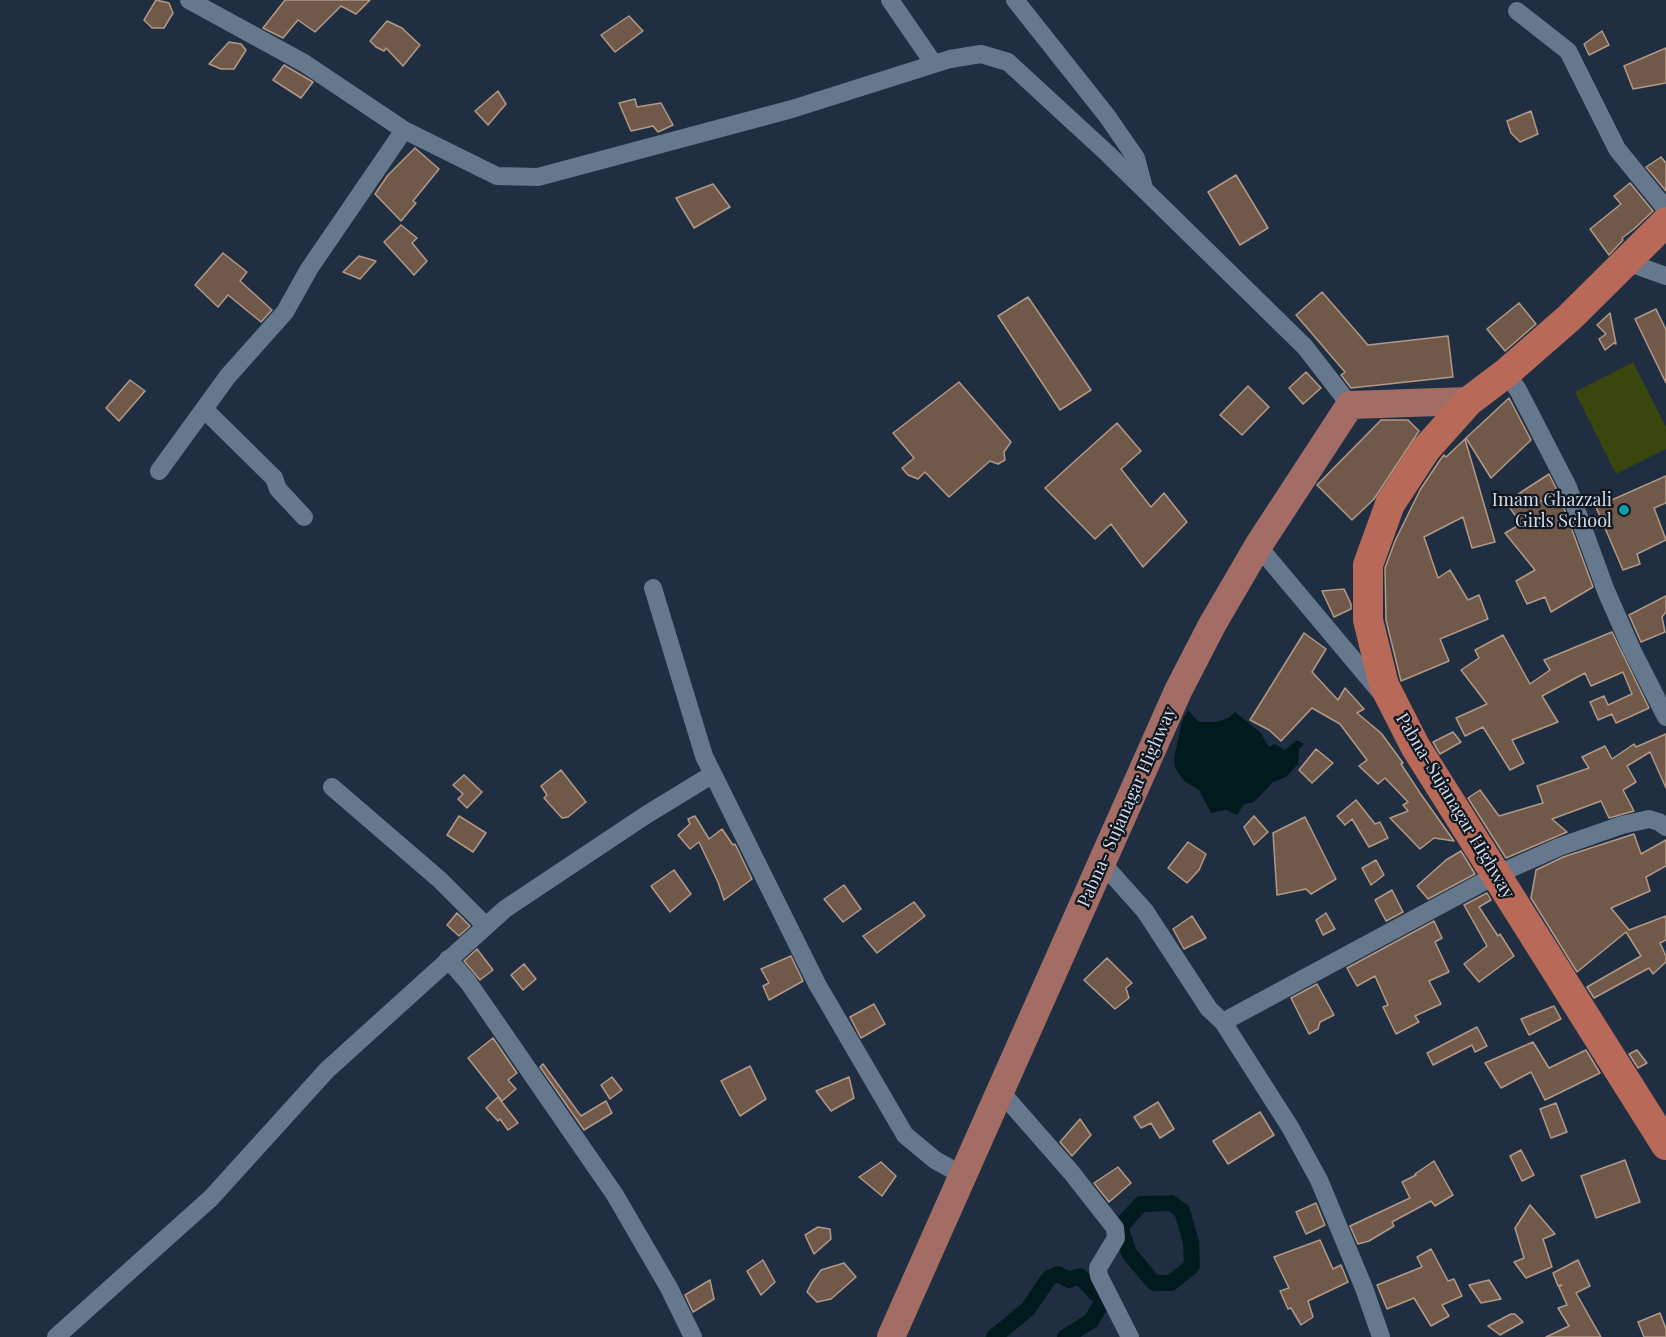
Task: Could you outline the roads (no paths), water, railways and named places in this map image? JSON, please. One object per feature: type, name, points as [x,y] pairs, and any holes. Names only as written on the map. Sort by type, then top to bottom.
[{"type":"highway","name":"Pabna-Sujanagar Highway","points":[[1666,222],[1569,318],[1506,373],[1469,401],[1426,449],[1390,504],[1368,565],[1368,620],[1384,686],[1415,746],[1666,1145]]},
{"type":"main road","points":[[1350,405],[1469,401]]},
{"type":"main road","name":"Pabna- Sujanagar Highway","points":[[891,1337],[1178,692],[1212,625],[1258,546],[1350,405]]},
{"type":"street","points":[[189,0],[304,63],[404,130],[497,176],[538,177],[792,109],[934,64],[981,54],[1008,62],[1145,190],[1305,347],[1350,405]]},
{"type":"street","points":[[890,0],[934,64]]},
{"type":"street","points":[[1015,0],[1107,116],[1136,158],[1145,190]]},
{"type":"street","points":[[1517,10],[1568,51],[1617,148],[1666,209]]},
{"type":"street","points":[[159,471],[228,376],[285,312],[309,268],[404,130]]},
{"type":"street","points":[[1627,262],[1665,280]]},
{"type":"street","points":[[1506,373],[1524,401],[1568,487],[1606,591],[1632,650],[1666,717]]},
{"type":"street","points":[[205,410],[274,478],[278,489],[304,518]]},
{"type":"street","points":[[1258,546],[1399,715]]},
{"type":"street","points":[[653,588],[704,756],[817,984],[905,1135],[935,1160],[964,1176]]},
{"type":"street","points":[[56,1337],[211,1198],[327,1070],[505,909],[646,815],[713,774]]},
{"type":"street","points":[[332,787],[440,880],[486,926]]},
{"type":"street","points":[[1222,1022],[1496,875],[1559,847],[1622,825],[1649,819],[1666,827]]},
{"type":"street","points":[[1102,863],[1145,910],[1290,1127],[1319,1180],[1364,1288],[1381,1337]]},
{"type":"street","points":[[448,959],[468,982],[615,1195],[669,1288],[693,1337]]},
{"type":"street","points":[[1001,1092],[1071,1172],[1115,1228],[1116,1238],[1098,1268],[1099,1276],[1130,1337]]},
{"type":"waterway","points":[[1171,1203],[1182,1211],[1191,1242],[1192,1266],[1171,1283],[1154,1283],[1129,1253],[1120,1227],[1141,1204],[1171,1203]]},
{"type":"waterway","points":[[994,1337],[1028,1309],[1049,1278],[1058,1274],[1069,1280],[1080,1276],[1095,1293],[1105,1298],[1091,1321],[1065,1337]]},
{"type":"place","name":"Imam Ghazzali Girls School","points":[[1624,510]]}]
